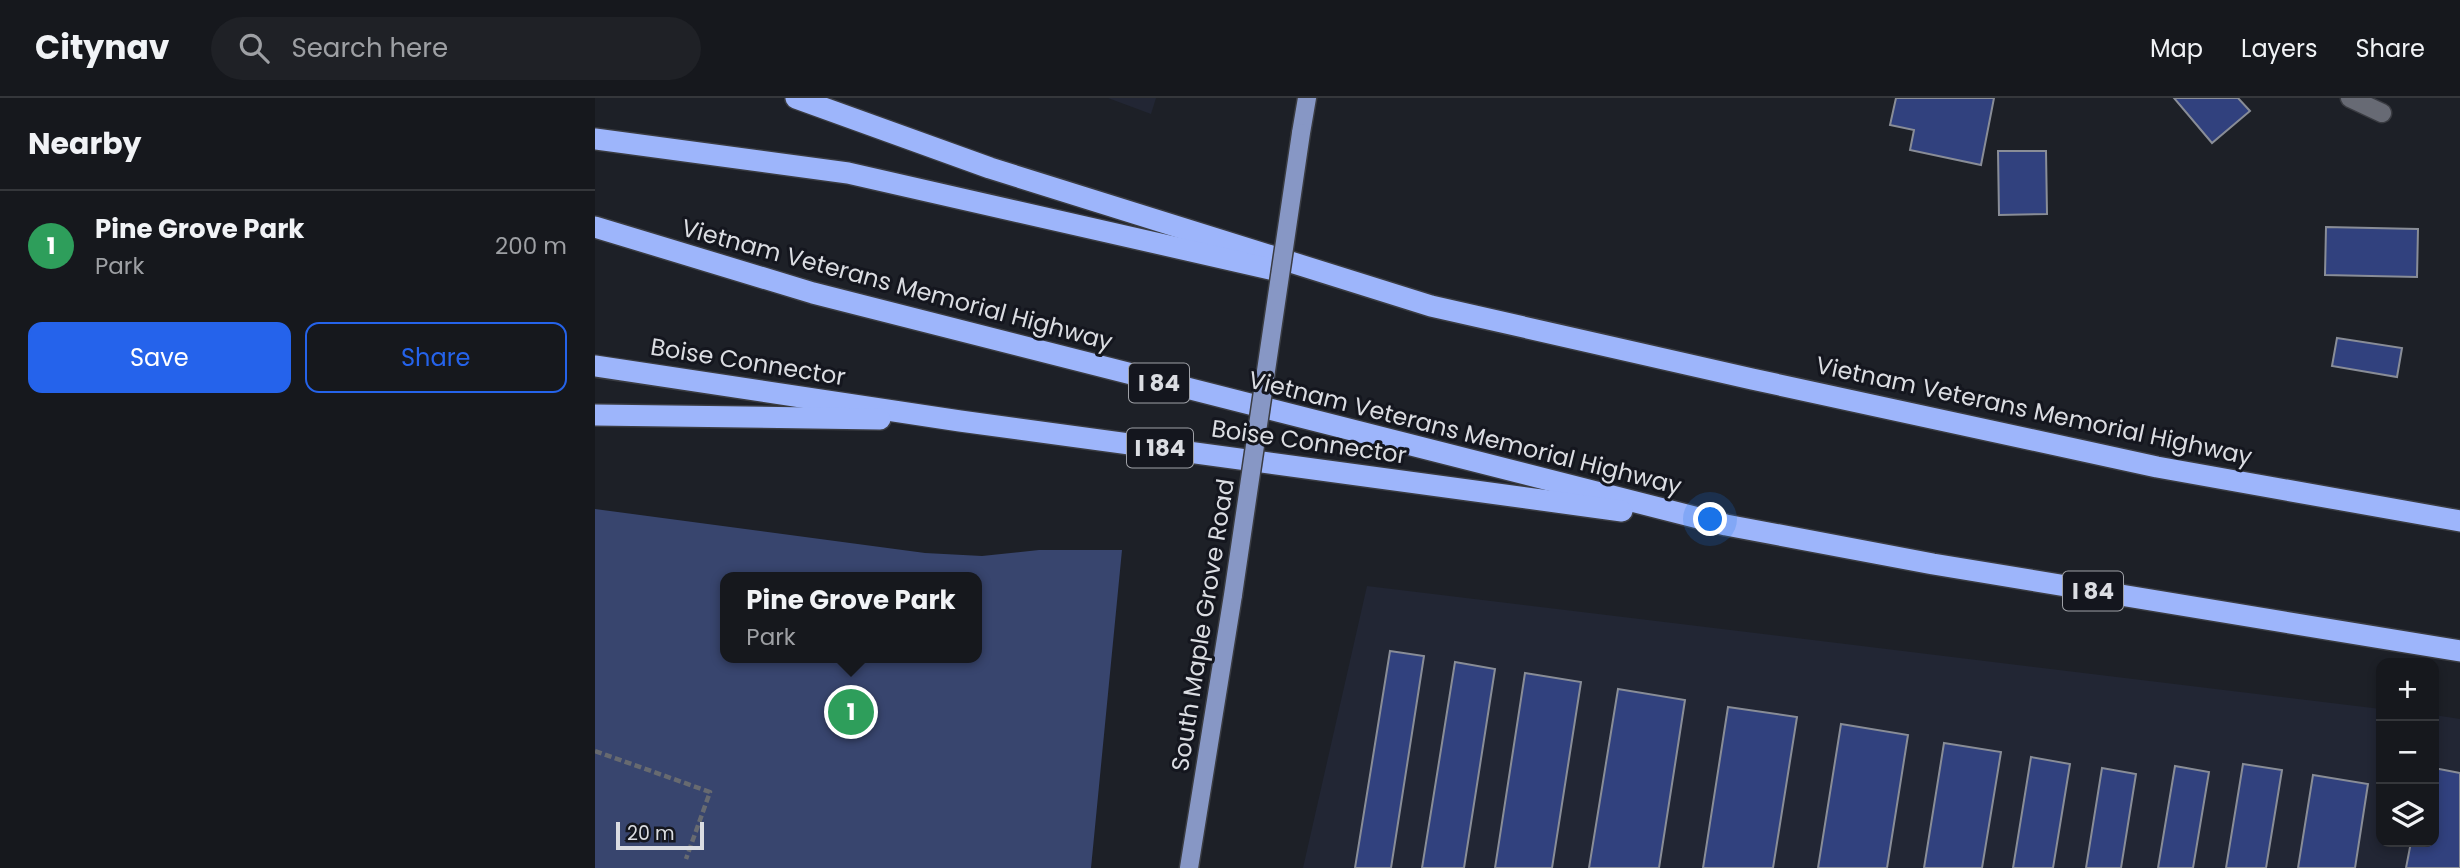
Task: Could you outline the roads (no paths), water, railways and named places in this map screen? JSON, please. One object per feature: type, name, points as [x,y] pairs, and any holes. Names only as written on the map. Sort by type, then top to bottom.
[{"type":"highway","name":"Vietnam Veterans Memorial Highway","points":[[796,98],[990,168],[1431,306],[2157,467],[2460,521]]},
{"type":"highway","points":[[595,139],[848,173],[1431,306]]},
{"type":"highway","name":"Vietnam Veterans Memorial Highway","points":[[595,227],[813,293],[1726,526],[1933,564],[2460,651]]},
{"type":"highway","name":"Boise Connector","points":[[595,366],[960,421],[1726,526]]},
{"type":"highway","points":[[595,415],[960,421]]},
{"type":"main road","name":"South Maple Grove Road","points":[[1189,868],[1233,595],[1307,98]]},
{"type":"street","points":[[2350,98],[2382,113]]},
{"type":"place","name":"Pine Grove Park","points":[[851,712]]}]
